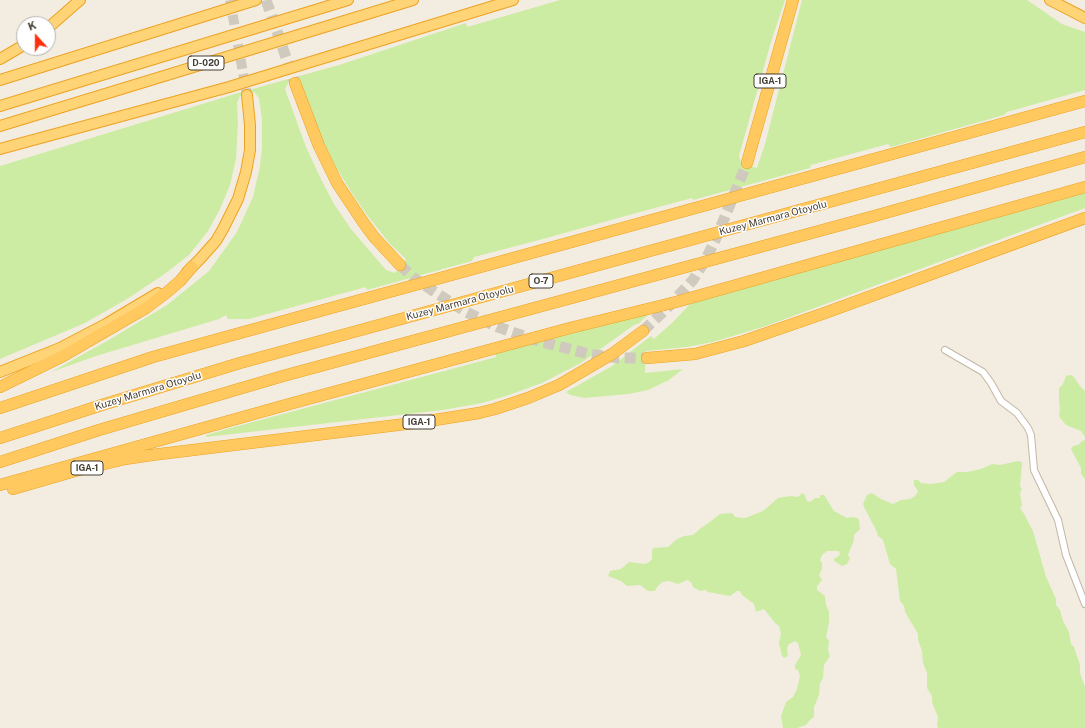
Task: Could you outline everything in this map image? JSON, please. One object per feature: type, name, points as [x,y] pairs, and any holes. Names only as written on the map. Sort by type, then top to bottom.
[{"type":"highway","points":[[56,21],[80,0]]},
{"type":"highway","points":[[0,80],[256,0]]},
{"type":"highway","name":"D-020","points":[[0,106],[348,0]]},
{"type":"highway","name":"D-020","points":[[0,126],[413,0]]},
{"type":"highway","points":[[0,149],[229,87],[513,0]]},
{"type":"highway","name":"IGA-1","points":[[747,163],[793,0]]},
{"type":"highway","points":[[1050,0],[1085,18]]},
{"type":"highway","points":[[0,59],[16,50]]},
{"type":"highway","points":[[295,83],[316,140],[338,183],[374,237],[400,265]]},
{"type":"highway","points":[[0,387],[63,356],[146,308],[171,289],[209,249],[223,229],[232,212],[243,184],[248,162],[251,137],[247,95]]},
{"type":"highway","points":[[0,408],[153,357],[240,332],[1085,101]]},
{"type":"highway","name":"Kuzey Marmara Otoyolu","points":[[0,438],[112,401],[240,363],[1085,132]]},
{"type":"highway","name":"O-7","points":[[0,462],[106,427],[268,380],[867,218],[1085,157]]},
{"type":"highway","points":[[0,485],[293,403],[563,330],[676,302],[1085,187]]},
{"type":"highway","points":[[647,358],[695,354],[744,341],[1085,218]]},
{"type":"highway","points":[[0,372],[53,351],[106,324],[158,294],[192,267]]},
{"type":"highway","name":"IGA-1","points":[[0,493],[75,471],[132,458],[422,422],[495,409],[528,398],[559,385],[612,354],[642,331]]},
{"type":"street","points":[[945,350],[983,372],[1001,401],[1018,413],[1028,428],[1031,435],[1034,470],[1058,520],[1066,555],[1085,604]]},
{"type":"green space","points":[[560,0],[785,0],[771,42],[739,156],[741,163],[757,168],[765,144],[802,0],[1027,0],[1062,24],[1085,32],[1085,90],[891,147],[888,144],[811,165],[810,168],[693,200],[692,198],[474,257],[472,261],[367,290],[366,287],[249,319],[228,319],[226,315],[219,319],[96,356],[51,372],[167,305],[209,271],[237,232],[253,197],[260,166],[262,147],[262,120],[259,98],[254,92],[240,96],[237,103],[238,122],[236,159],[230,185],[220,209],[208,231],[189,255],[166,273],[127,299],[85,323],[0,359],[0,166],[238,93],[339,65],[466,23],[467,27]],"holes":[[[297,81],[322,140],[335,166],[367,215],[390,244],[406,259],[395,273],[386,270],[351,229],[334,204],[306,147],[285,89],[288,83]]]},
{"type":"green space","points":[[1085,193],[1085,208],[766,326],[713,342],[687,347],[646,351],[645,373],[683,369],[669,380],[648,390],[628,394],[584,398],[570,395],[566,392],[612,366],[651,336],[654,339],[693,301]]},
{"type":"green space","points":[[645,313],[648,315],[640,323],[634,325],[581,363],[542,383],[482,403],[443,410],[206,437],[206,435],[234,427],[496,357],[496,354]]},
{"type":"green space","points":[[1066,376],[1073,376],[1085,391],[1085,437],[1081,431],[1066,425],[1060,418],[1059,414],[1059,388],[1063,384]]},
{"type":"green space","points":[[1085,440],[1085,479],[1081,474],[1081,468],[1071,449],[1073,446],[1078,445]]},
{"type":"green space","points":[[1018,461],[1022,462],[1020,486],[1022,489],[1020,493],[1022,506],[1020,507],[1033,531],[1046,577],[1056,599],[1056,605],[1060,610],[1063,621],[1069,632],[1071,644],[1074,647],[1080,665],[1080,673],[1085,687],[1085,728],[938,728],[938,717],[932,702],[932,696],[927,688],[927,673],[923,663],[918,634],[900,601],[896,569],[890,564],[883,540],[878,536],[863,504],[867,495],[872,493],[893,504],[901,500],[910,499],[915,496],[918,491],[914,485],[914,480],[918,480],[921,483],[930,484],[944,482],[957,472],[967,472],[981,469],[992,464],[1000,465]]},
{"type":"green space","points":[[802,493],[805,495],[807,501],[810,502],[815,498],[820,498],[820,495],[824,495],[834,511],[847,518],[857,518],[859,520],[860,529],[854,535],[854,540],[848,555],[850,558],[847,564],[842,566],[834,561],[834,559],[840,555],[839,551],[827,551],[822,555],[820,560],[822,563],[822,569],[819,575],[822,580],[817,586],[817,590],[825,596],[826,605],[829,611],[829,622],[826,637],[829,641],[828,650],[830,656],[824,665],[819,695],[814,707],[814,717],[806,725],[797,728],[783,728],[781,716],[786,702],[793,697],[797,689],[800,676],[798,670],[795,669],[795,665],[801,655],[798,643],[795,641],[789,644],[787,648],[788,656],[784,658],[782,656],[779,643],[781,634],[779,626],[764,609],[756,612],[754,604],[742,595],[740,591],[737,591],[730,596],[708,592],[705,590],[700,591],[693,587],[691,582],[687,580],[678,584],[669,581],[662,582],[655,591],[648,591],[640,585],[627,586],[621,581],[608,576],[610,571],[621,569],[629,562],[645,564],[649,562],[652,559],[653,548],[668,547],[677,539],[684,536],[693,535],[720,514],[732,513],[735,517],[745,518],[763,511],[778,498],[790,496],[798,497]]},
{"type":"tunnel","points":[[230,0],[247,95]]},
{"type":"tunnel","points":[[266,0],[295,83]]},
{"type":"tunnel","points":[[643,331],[693,280],[707,257],[717,236],[747,163]]},
{"type":"tunnel","points":[[400,265],[414,278],[466,312],[498,327],[535,340],[589,354],[619,358],[647,358]]}]
